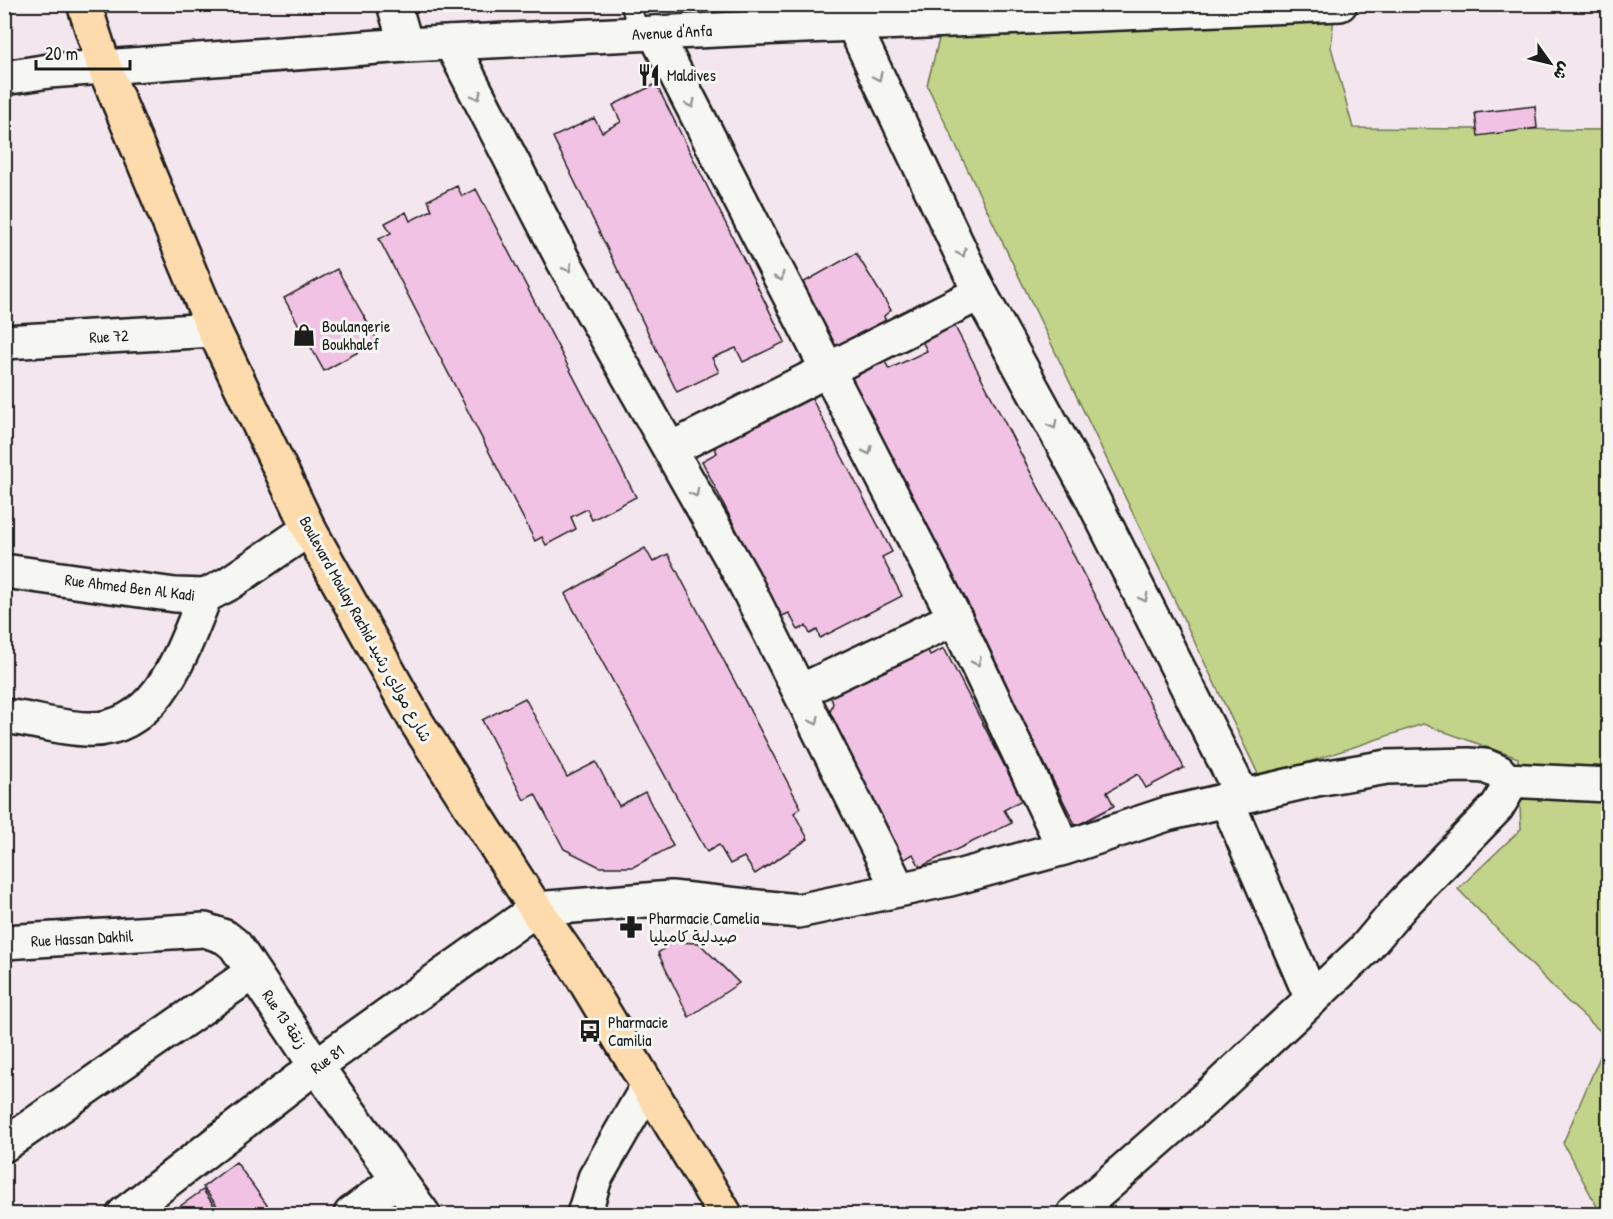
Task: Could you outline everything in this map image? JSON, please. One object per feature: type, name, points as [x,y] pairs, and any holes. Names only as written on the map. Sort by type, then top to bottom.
[{"type":"main road","name":"Boulevard Moulay Rachid شارع مولاي رشيد","points":[[84,4],[105,69],[214,330],[309,529],[417,723],[536,909],[579,971],[725,1215]]},
{"type":"street","points":[[394,4],[406,45]]},
{"type":"street","name":"Avenue d'Anfa","points":[[4,78],[49,71],[105,69],[451,43],[642,24],[853,24],[953,13],[1340,4]]},
{"type":"street","points":[[642,24],[828,369],[955,618],[1064,848]]},
{"type":"street","points":[[853,24],[980,293],[1100,512],[1234,797],[1312,999]]},
{"type":"street","points":[[451,43],[564,262],[742,577],[898,888]]},
{"type":"street","points":[[671,449],[980,293]]},
{"type":"street","name":"Rue 72","points":[[4,342],[214,330]]},
{"type":"street","name":"Rue Ahmed Ben Al Kadi","points":[[4,572],[175,595],[205,596],[228,584],[309,529]]},
{"type":"street","points":[[4,716],[87,729],[108,727],[131,719],[152,700],[168,678],[205,596]]},
{"type":"street","points":[[801,691],[955,618]]},
{"type":"street","points":[[536,909],[671,898],[798,911],[898,888],[950,879],[1064,848],[1167,814],[1234,797],[1387,767],[1485,766],[1499,772],[1506,780],[1506,792],[1497,807],[1402,905],[1364,950],[1085,1211]]},
{"type":"street","points":[[1506,780],[1608,785]]},
{"type":"street","name":"Rue 81","points":[[124,1215],[316,1066],[536,909]]},
{"type":"street","name":"Rue 13 زنقة","points":[[160,933],[206,930],[225,937],[235,945],[316,1066],[423,1215]]},
{"type":"street","name":"Rue Hassan Dakhil","points":[[8,937],[160,933]]},
{"type":"street","points":[[5,1143],[253,972]]},
{"type":"street","points":[[584,1215],[595,1178],[648,1086]]},
{"type":"street","points":[[351,1215],[398,1179]]},
{"type":"green space","points":[[948,5],[1335,5],[1331,47],[1353,128],[1608,130],[1608,1038],[1567,1001],[1458,889],[1521,829],[1518,758],[1423,724],[1260,778],[927,85]]},
{"type":"green space","points":[[1608,1038],[1608,1214],[1601,1214],[1563,1143]]},
{"type":"building","points":[[656,84],[785,342],[743,362],[736,348],[712,358],[719,372],[677,392],[553,137],[594,118],[602,132],[621,122],[613,105]]},
{"type":"building","points":[[1535,106],[1537,128],[1478,136],[1475,113]]},
{"type":"building","points":[[457,186],[462,196],[476,189],[636,497],[592,520],[587,509],[571,517],[576,529],[546,545],[542,537],[535,541],[379,239],[391,233],[385,223],[406,212],[410,221],[432,210],[428,200]]},
{"type":"building","points":[[856,253],[891,310],[884,316],[886,323],[832,353],[792,289]]},
{"type":"building","points":[[337,269],[378,341],[324,371],[284,298]]},
{"type":"building","points":[[951,319],[1184,768],[1146,788],[1138,774],[1107,792],[1114,806],[1076,826],[846,370],[881,354],[889,369],[927,351],[919,335]]},
{"type":"building","points":[[811,397],[892,552],[882,557],[902,596],[820,638],[817,630],[810,634],[806,626],[798,630],[789,613],[780,617],[702,461],[717,453],[713,443]]},
{"type":"building","points":[[645,548],[653,562],[668,554],[801,808],[794,813],[808,839],[755,874],[744,857],[730,864],[719,845],[707,852],[565,594]]},
{"type":"building","points":[[923,639],[930,655],[944,648],[1022,800],[1004,810],[1012,823],[920,867],[913,854],[900,862],[829,715],[833,703],[826,686]]},
{"type":"building","points":[[525,698],[567,777],[596,762],[619,806],[645,792],[673,846],[633,867],[600,867],[564,849],[535,794],[524,800],[482,720]]},
{"type":"building","points":[[673,942],[699,943],[739,983],[689,1017],[658,953]]},
{"type":"building","points":[[236,1162],[272,1212],[269,1214],[223,1214],[203,1187]]},
{"type":"building","points":[[203,1190],[220,1214],[169,1214]]},
{"type":"place","name":"Maldives","points":[[649,75]]},
{"type":"place","name":"Boulangerie Boukhalef","points":[[304,335]]},
{"type":"place","name":"Pharmacie Camelia صيدلية كاميليا","points":[[631,927]]},
{"type":"place","name":"Pharmacie Camilia","points":[[590,1031]]}]
